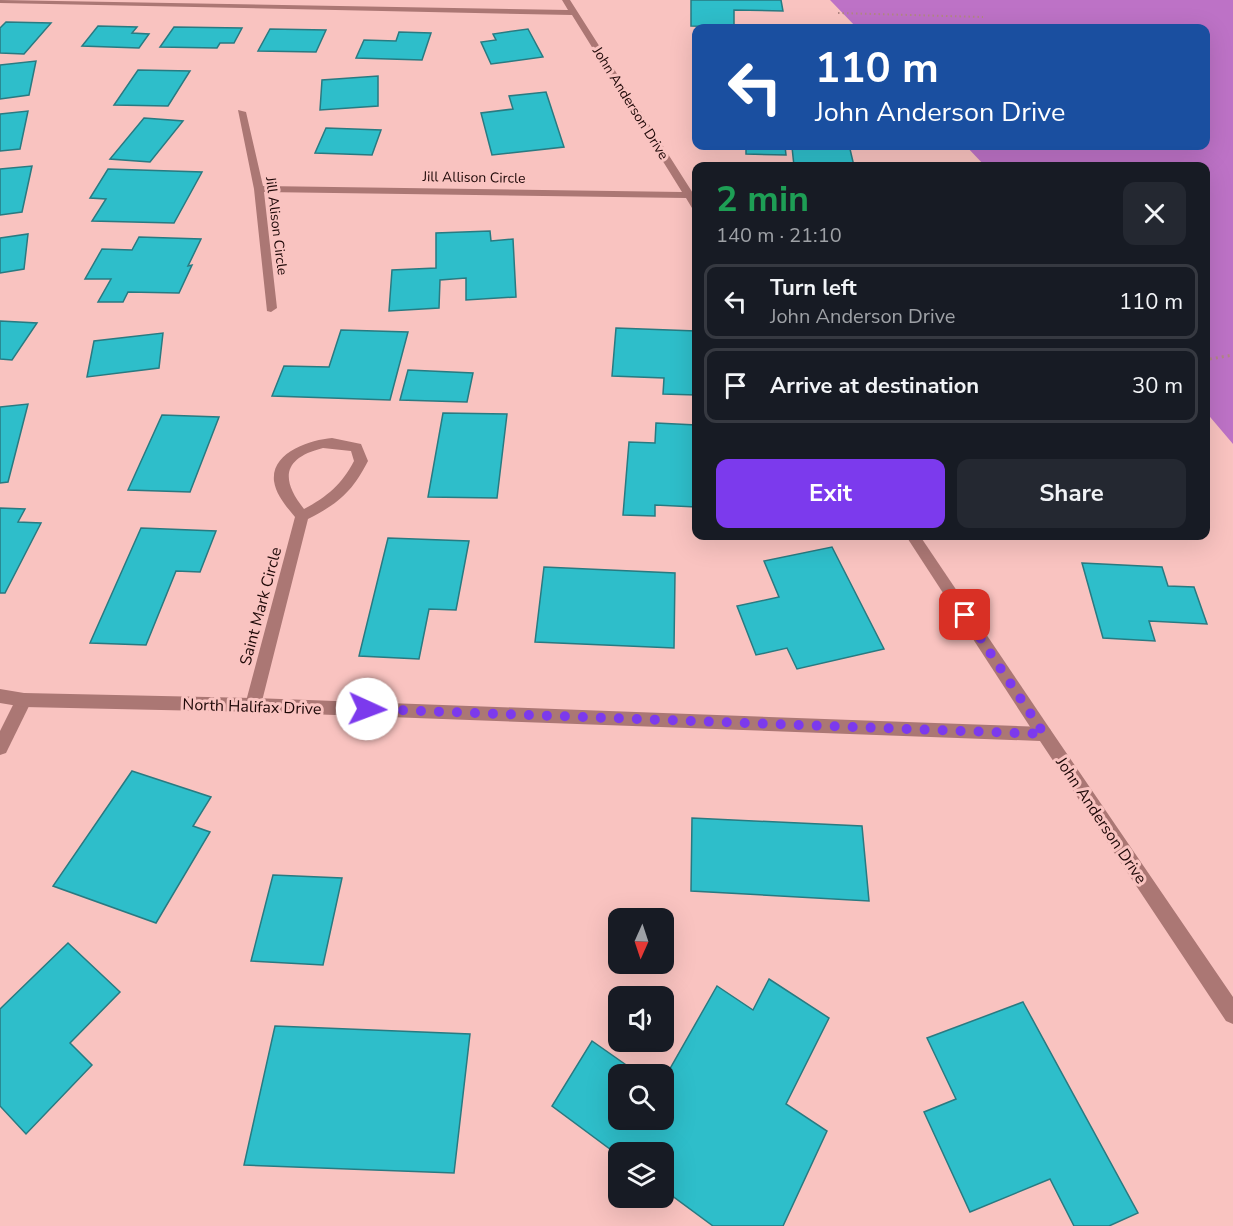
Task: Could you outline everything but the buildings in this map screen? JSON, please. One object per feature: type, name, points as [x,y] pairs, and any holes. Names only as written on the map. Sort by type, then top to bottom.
[{"type":"street","name":"John Anderson Drive","points":[[566,0],[692,200]]},
{"type":"street","points":[[0,1],[574,13]]},
{"type":"street","name":"Jill Alison Circle","points":[[241,112],[259,189],[271,308]]},
{"type":"street","name":"Jill Allison Circle","points":[[259,189],[689,195]]},
{"type":"street","points":[[331,443],[356,447],[361,460],[349,485],[325,504],[303,516],[282,489],[281,473],[289,459],[309,447],[331,443]]},
{"type":"street","name":"Saint Mark Circle","points":[[253,705],[303,516]]},
{"type":"street","name":"John Anderson Drive","points":[[916,540],[1233,1014]]},
{"type":"street","name":"North Halifax Drive","points":[[0,696],[24,700],[253,705],[1044,734]]},
{"type":"street","points":[[0,748],[24,700]]},
{"type":"path","points":[[838,13],[982,17]]},
{"type":"path","points":[[1210,359],[1233,355]]},
{"type":"shaded area","points":[[830,0],[1233,0],[1233,444],[1210,417],[1210,162],[981,162],[970,150],[1210,150],[1210,24],[853,24]]},
{"type":"route","points":[[367,709],[1044,734],[965,615]]}]
